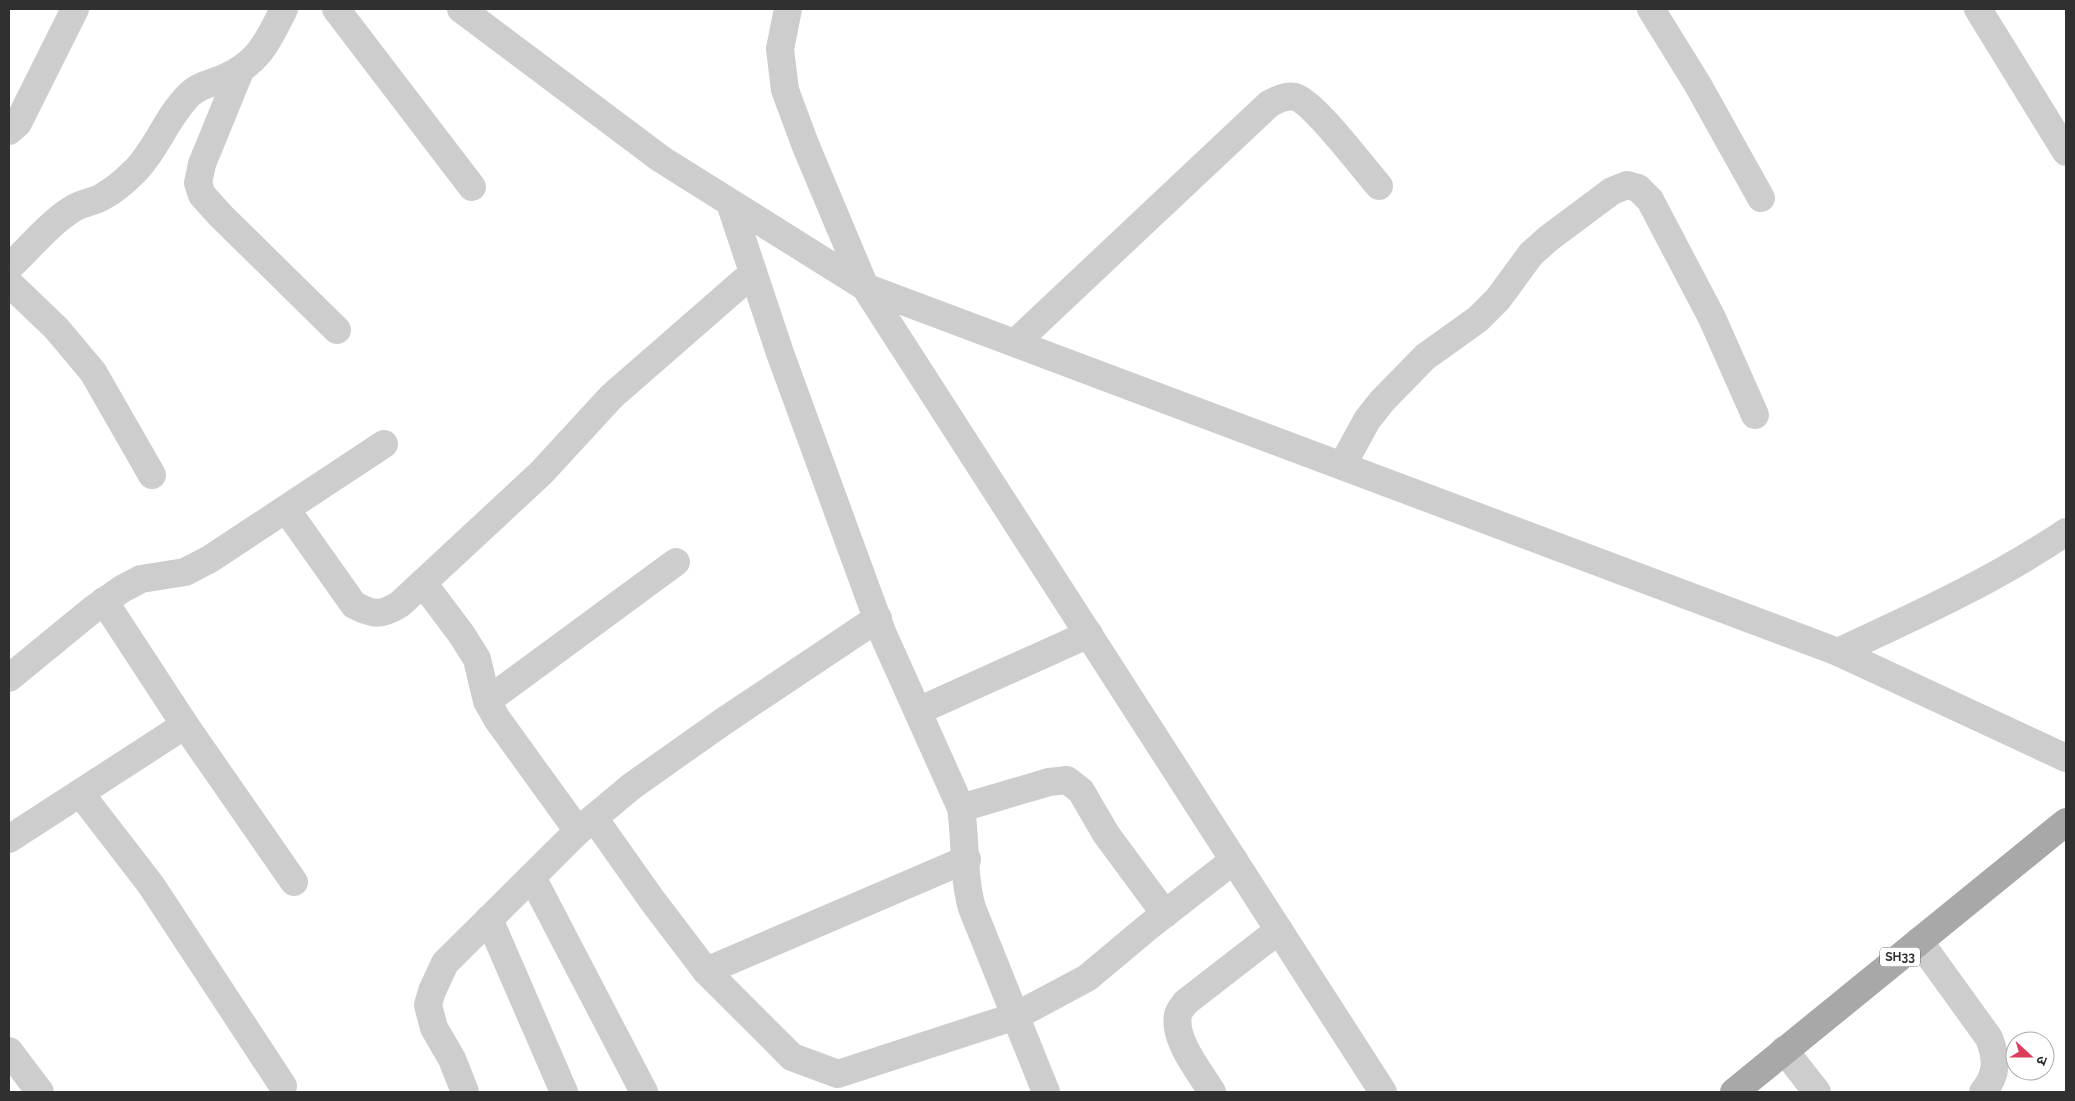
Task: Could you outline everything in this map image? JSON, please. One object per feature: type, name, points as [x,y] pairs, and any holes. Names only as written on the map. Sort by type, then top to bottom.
[{"type":"main road","name":"SH33","points":[[1734,1092],[2066,822]]},
{"type":"street","points":[[9,131],[18,123],[75,9]]},
{"type":"street","points":[[9,267],[60,219],[75,208],[101,198],[122,184],[147,159],[190,93],[240,71],[254,60],[265,47],[284,9]]},
{"type":"street","points":[[336,9],[472,187]]},
{"type":"street","points":[[461,9],[661,160],[865,287],[1838,652],[2066,758]]},
{"type":"street","points":[[788,9],[780,49],[785,90],[805,144],[865,287],[1383,1092]]},
{"type":"street","points":[[1651,9],[1698,85],[1761,198]]},
{"type":"street","points":[[1978,9],[2066,152]]},
{"type":"street","points":[[240,71],[202,164],[198,183],[202,195],[337,330]]},
{"type":"street","points":[[1015,343],[1262,111],[1281,98],[1295,97],[1310,106],[1379,186]]},
{"type":"street","points":[[1342,466],[1367,420],[1382,401],[1425,357],[1478,319],[1498,299],[1531,254],[1549,238],[1612,191],[1628,185],[1638,188],[1650,200],[1712,318],[1755,415]]},
{"type":"street","points":[[730,203],[780,353],[878,618],[962,808],[968,894],[972,908],[1046,1092]]},
{"type":"street","points":[[286,509],[354,605],[368,612],[386,613],[400,604],[541,472],[612,396],[753,273]]},
{"type":"street","points":[[9,283],[56,328],[93,372],[152,474]]},
{"type":"street","points":[[9,678],[104,601],[141,579],[185,572],[210,560],[384,444]]},
{"type":"street","points":[[1838,652],[1983,582],[2043,548],[2066,532]]},
{"type":"street","points":[[487,701],[676,562]]},
{"type":"street","points":[[423,583],[462,635],[477,659],[487,701],[497,719],[652,900],[706,971],[792,1057],[838,1074],[1016,1016],[1087,978],[1234,860]]},
{"type":"street","points":[[104,601],[185,725],[294,882]]},
{"type":"street","points":[[465,1092],[452,1059],[434,1028],[428,1005],[432,990],[445,963],[586,825],[632,786],[717,726],[878,618]]},
{"type":"street","points":[[918,711],[1089,634]]},
{"type":"street","points":[[9,839],[185,725]]},
{"type":"street","points":[[962,808],[1049,782],[1067,780],[1081,790],[1106,834],[1165,914]]},
{"type":"street","points":[[80,793],[151,885],[283,1086]]},
{"type":"street","points":[[706,971],[966,859]]},
{"type":"street","points":[[532,877],[644,1092]]},
{"type":"street","points":[[489,919],[564,1092]]},
{"type":"street","points":[[1212,1092],[1182,1043],[1178,1028],[1178,1013],[1186,1002],[1279,930]]},
{"type":"street","points":[[1919,941],[1990,1038],[1996,1056],[1994,1072],[1983,1092]]},
{"type":"street","points":[[1784,1050],[1817,1092]]},
{"type":"street","points":[[9,1051],[40,1092]]}]
